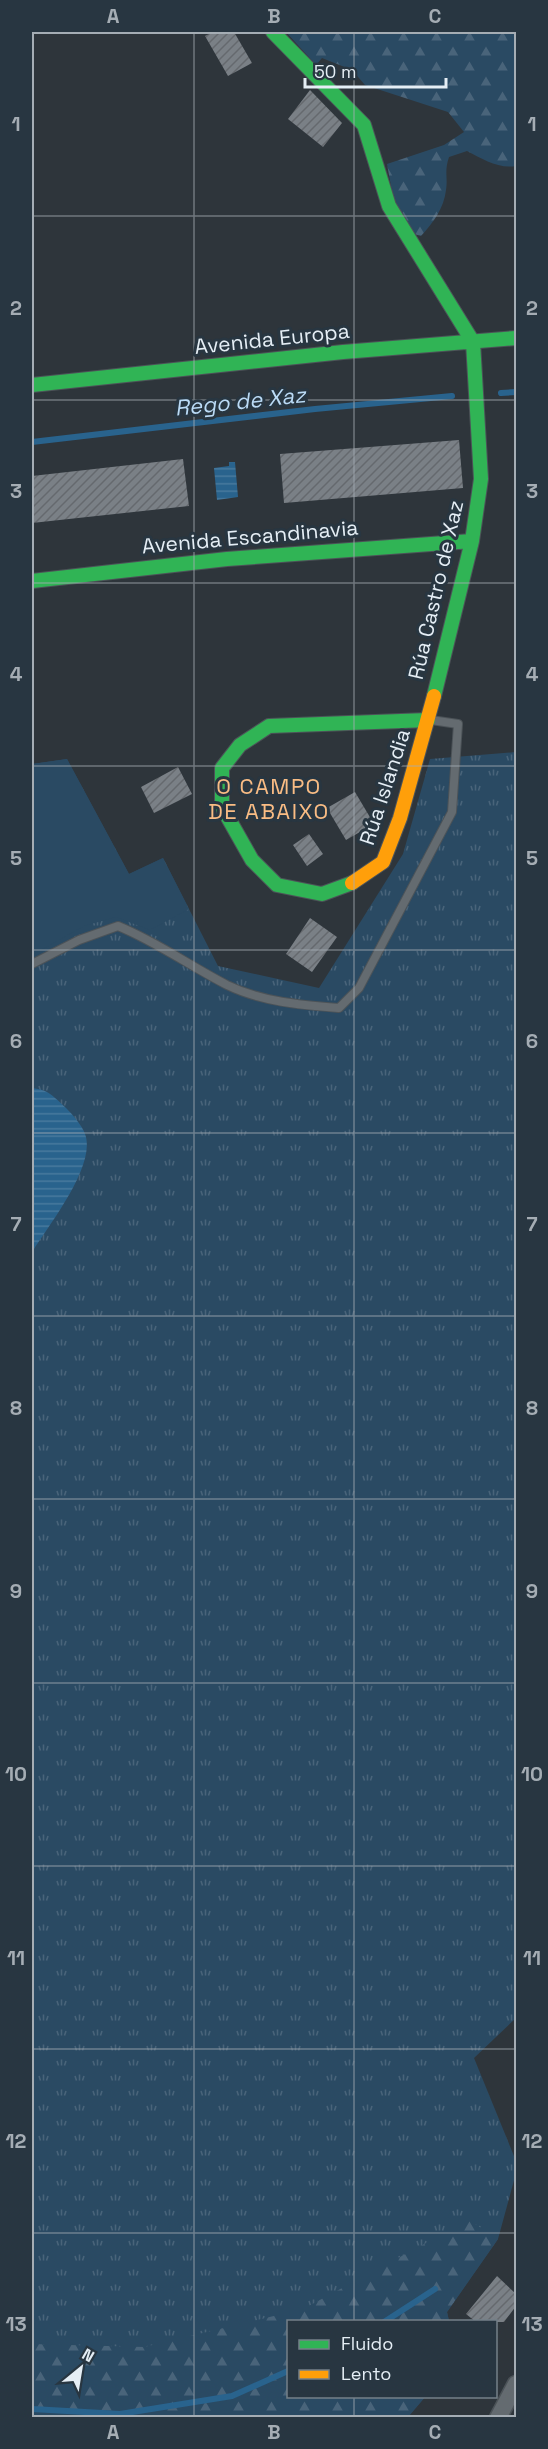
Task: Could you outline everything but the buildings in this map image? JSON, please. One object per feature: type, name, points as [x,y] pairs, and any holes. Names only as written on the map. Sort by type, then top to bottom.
[{"type":"street","name":"Rúa Castro de Xaz","points":[[273,32],[364,125],[389,206],[473,342],[481,479],[472,541],[428,720]]},
{"type":"street","name":"Avenida Europa","points":[[32,385],[343,352],[516,338]]},
{"type":"street","name":"Avenida Escandinavia","points":[[32,581],[226,559],[472,541]]},
{"type":"street","name":"Rúa Islandia","points":[[428,720],[400,819],[382,862],[357,881],[322,894],[277,885],[252,860],[222,807],[222,768],[240,745],[268,726],[428,720]]},
{"type":"street","points":[[498,2418],[516,2384]]},
{"type":"lane","points":[[32,964],[79,940],[118,926],[150,939],[229,985],[288,1004],[339,1008],[359,988],[452,812],[458,724],[428,720]]},
{"type":"green space","points":[[286,32],[516,32],[516,166],[497,165],[467,151],[449,157],[445,197],[434,220],[421,236],[399,230],[387,164],[444,145],[464,132],[448,112],[365,85],[352,70],[322,58],[316,65]]},
{"type":"green space","points":[[516,752],[516,2018],[474,2058],[516,2161],[516,2173],[498,2239],[447,2312],[449,2320],[287,2320],[287,2398],[424,2398],[408,2417],[32,2418],[32,764],[67,759],[129,874],[163,858],[218,966],[319,988],[403,854],[430,759]]},
{"type":"green space","points":[[67,759],[129,874],[163,858],[189,909],[150,930],[116,917],[84,926],[32,955],[32,764]]},
{"type":"green space","points":[[469,2220],[498,2239],[447,2312],[449,2320],[287,2320],[287,2398],[424,2398],[408,2417],[32,2417],[32,2344],[144,2347],[303,2309]]},
{"type":"shaded area","points":[[229,462],[235,462],[238,497],[217,500],[214,468],[229,466]]},
{"type":"shaded area","points":[[32,1088],[50,1094],[71,1113],[84,1131],[87,1147],[78,1178],[32,1252]]},
{"type":"waterway","name":"Rego de Xaz","points":[[501,393],[516,392]]},
{"type":"waterway","name":"Rego de Xaz","points":[[32,442],[315,409],[452,396]]},
{"type":"waterway","points":[[387,2320],[435,2289]]},
{"type":"waterway","points":[[32,2409],[120,2414],[232,2396],[287,2371]]},
{"type":"traffic: fast","points":[[273,32],[364,125],[389,206],[473,342],[481,479],[472,541],[434,696]]},
{"type":"traffic: fast","points":[[32,385],[343,352],[516,338]]},
{"type":"traffic: fast","points":[[32,581],[227,559],[472,541]]},
{"type":"traffic: fast","points":[[352,883],[322,894],[277,885],[252,860],[222,807],[222,768],[240,745],[269,726],[428,720]]},
{"type":"traffic: slow","points":[[352,883],[383,862],[400,818],[434,696]]},
{"type":"district","name":"O CAMPO DE ABAIXO","points":[[269,798]]}]
